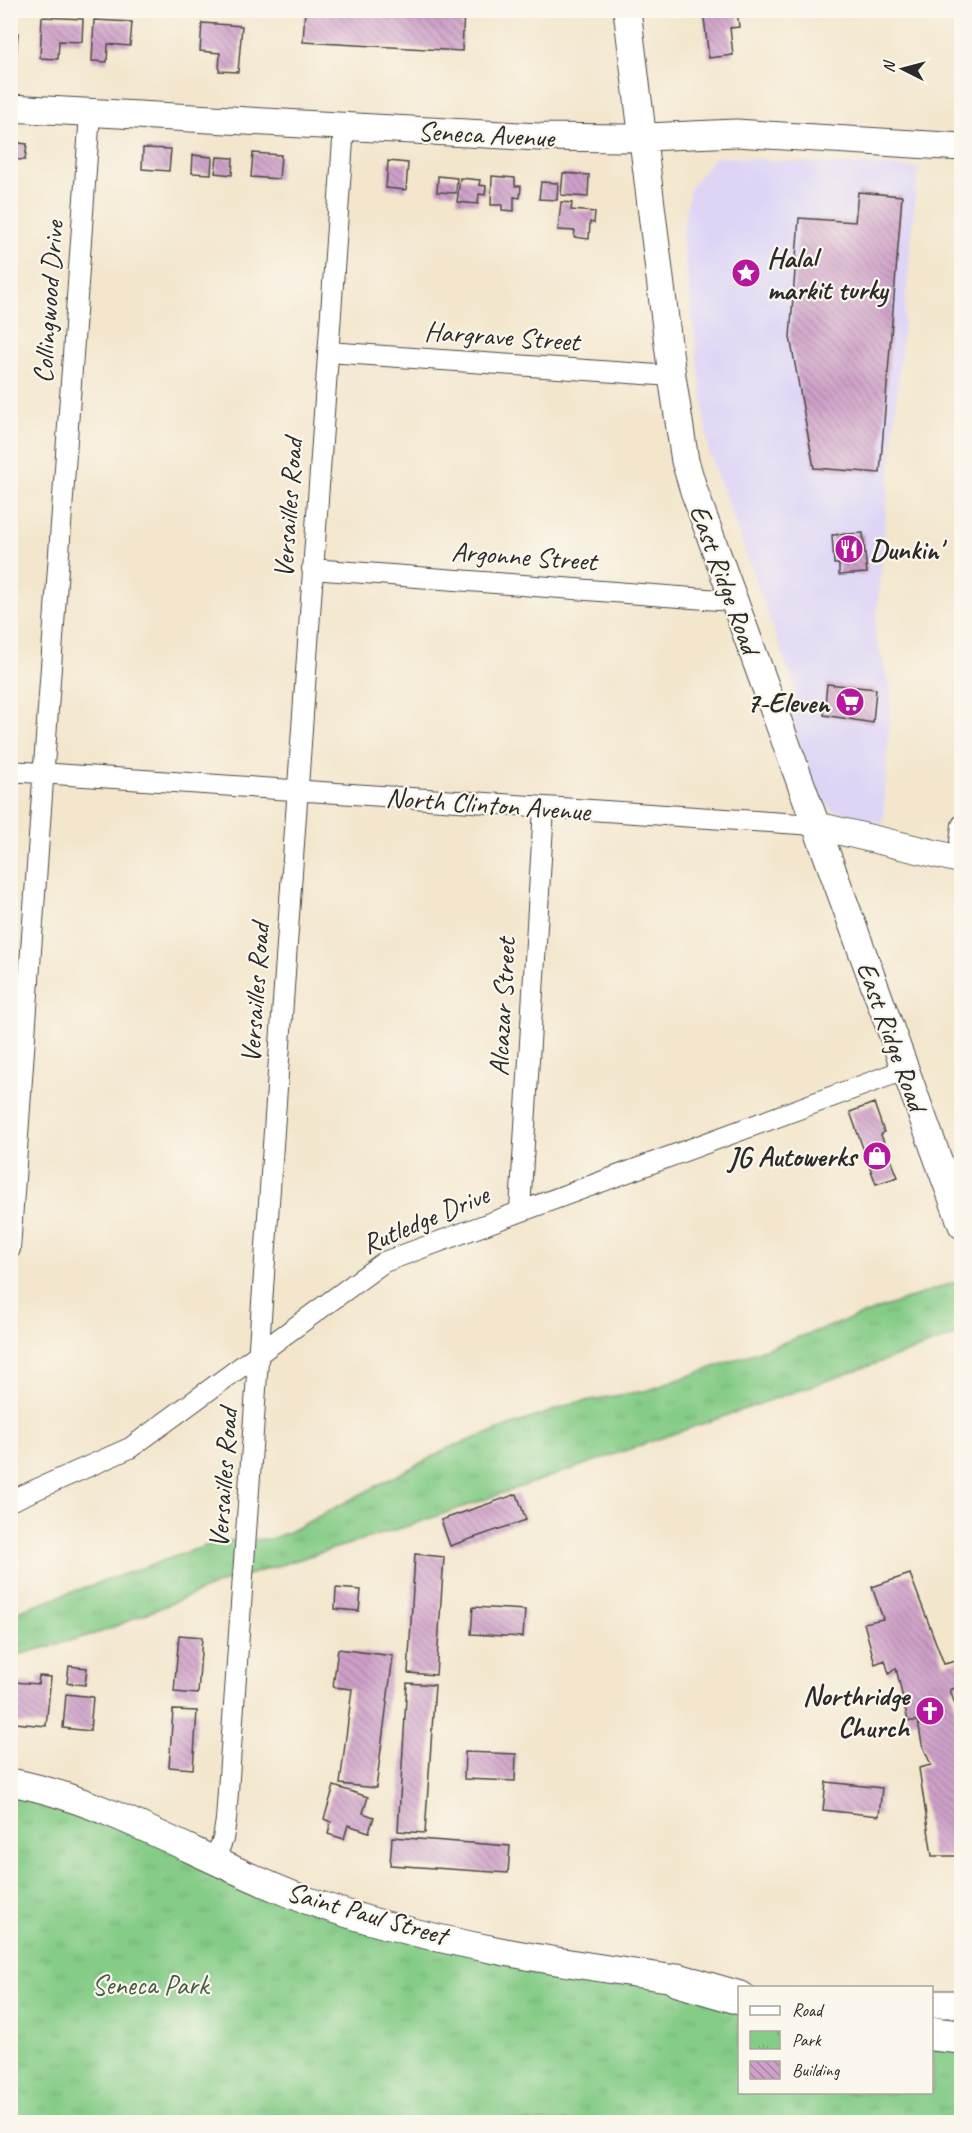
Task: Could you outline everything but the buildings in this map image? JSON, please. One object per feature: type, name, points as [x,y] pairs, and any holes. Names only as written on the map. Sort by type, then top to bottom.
[{"type":"highway","points":[[678,1980],[738,1997]]},
{"type":"highway","points":[[933,2034],[962,2037]]},
{"type":"main road","name":"East Ridge Road","points":[[627,10],[672,376],[685,461],[732,601],[962,1225]]},
{"type":"main road","name":"Seneca Avenue","points":[[10,108],[557,138],[644,138],[736,133],[962,147]]},
{"type":"main road","name":"North Clinton Avenue","points":[[814,825],[960,860]]},
{"type":"main road","name":"Saint Paul Street","points":[[10,1782],[82,1804],[312,1902],[396,1926],[506,1950],[678,1980],[738,1988]]},
{"type":"main road","points":[[933,2004],[962,2004]]},
{"type":"street","name":"Collingwood Drive","points":[[10,1249],[90,113]]},
{"type":"street","name":"Versailles Road","points":[[214,1861],[226,1820],[344,126]]},
{"type":"street","name":"Hargrave Street","points":[[328,352],[672,376]]},
{"type":"street","name":"Argonne Street","points":[[312,569],[732,601]]},
{"type":"street","name":"North Clinton Avenue","points":[[10,771],[814,825]]},
{"type":"street","name":"Alcazar Street","points":[[520,1210],[543,808]]},
{"type":"street","points":[[960,860],[962,825]]},
{"type":"street","name":"Rutledge Drive","points":[[10,1501],[130,1448],[384,1262],[904,1070]]},
{"type":"shaded area","points":[[715,157],[918,168],[875,633],[891,691],[883,824],[833,811],[817,792],[791,722],[796,692],[709,452],[682,235],[690,188]]},
{"type":"green space","points":[[961,1280],[961,1334],[411,1525],[221,1583],[101,1632],[11,1657],[11,1613],[220,1541],[270,1539],[289,1532],[451,1447],[574,1403],[649,1390]]},
{"type":"green space","name":"Seneca Park","points":[[10,1782],[306,1900],[738,1998],[738,2094],[933,2094],[933,2034],[961,2037],[961,2122],[11,2122]]},
{"type":"place","name":"Halal markit turky","points":[[746,273]]},
{"type":"place","name":"Dunkin'","points":[[849,549]]},
{"type":"place","name":"7-Eleven","points":[[850,702]]},
{"type":"place","name":"JG Autowerks","points":[[877,1156]]},
{"type":"place","name":"Northridge Church","points":[[930,1711]]}]
